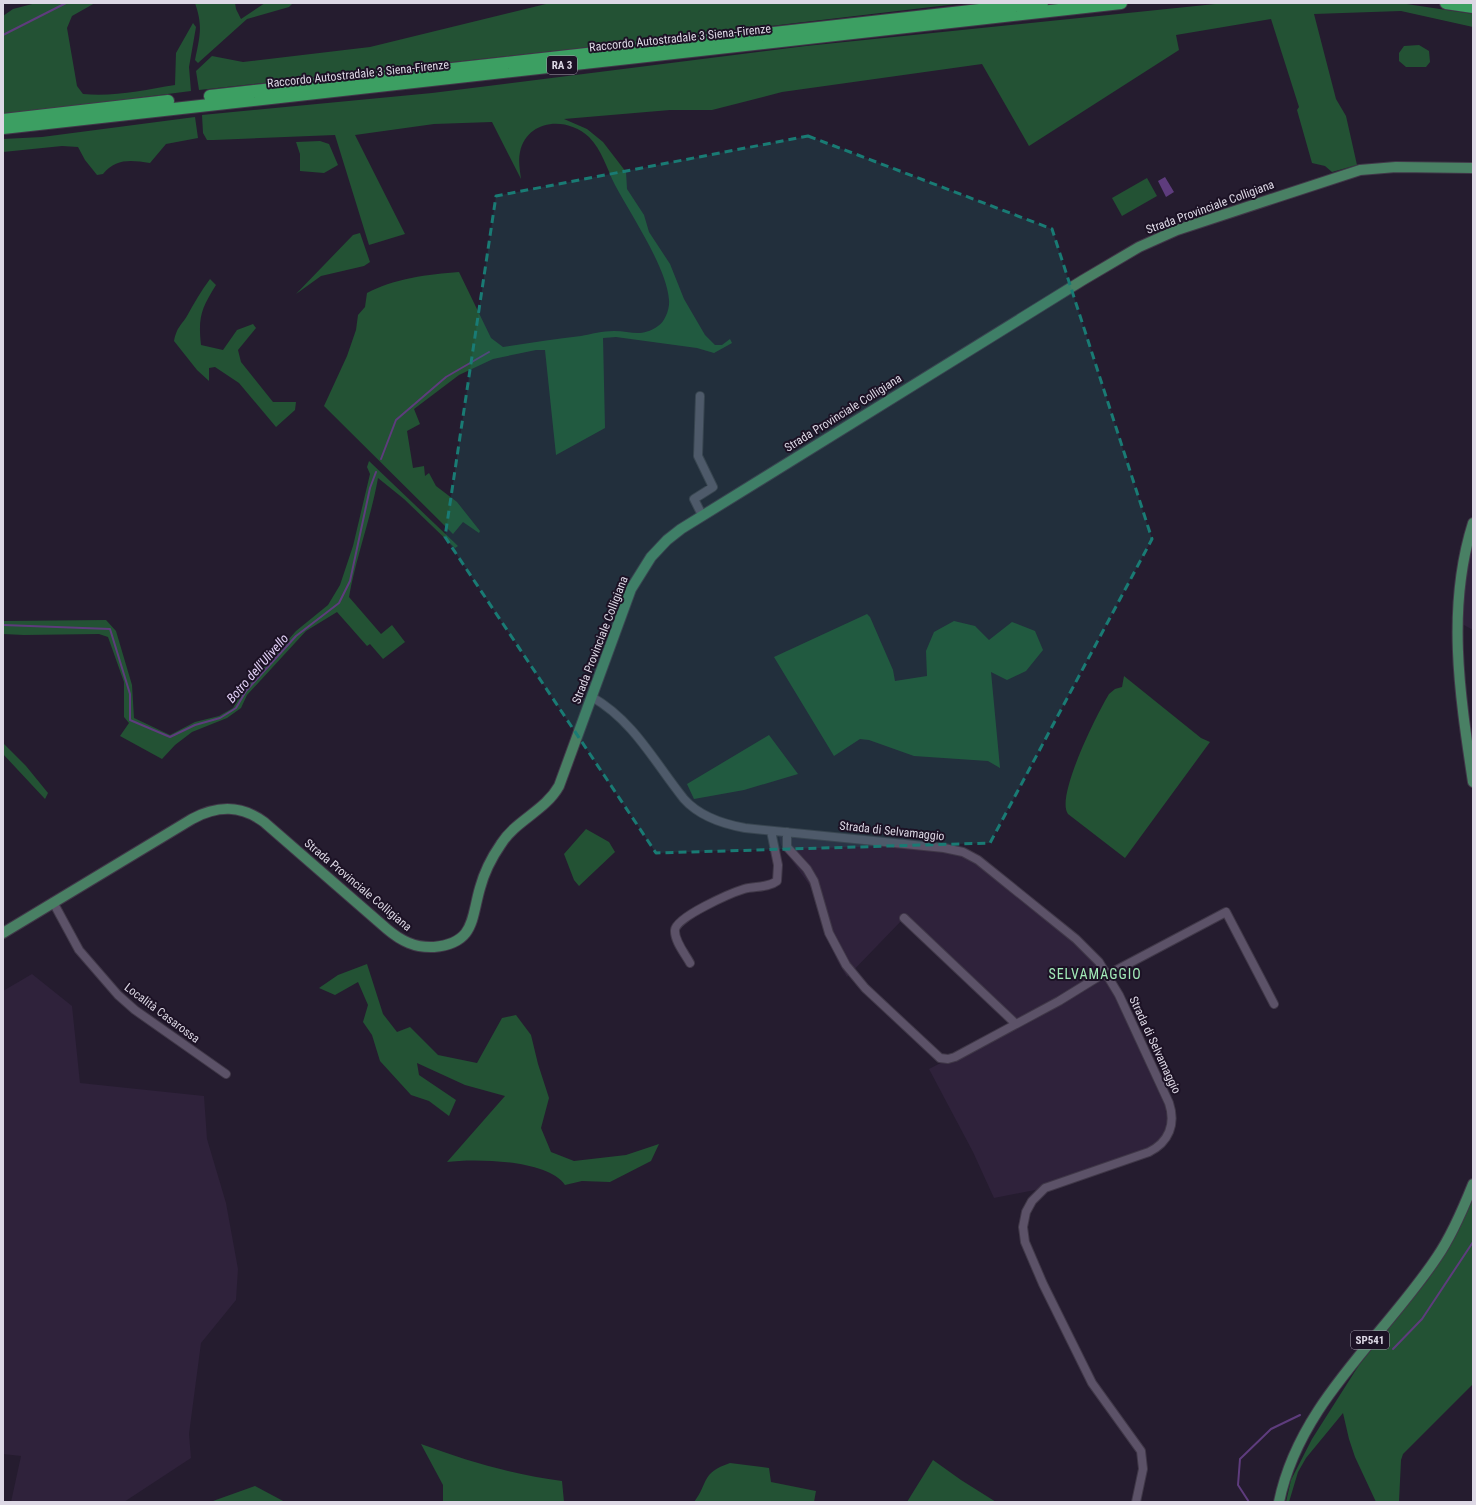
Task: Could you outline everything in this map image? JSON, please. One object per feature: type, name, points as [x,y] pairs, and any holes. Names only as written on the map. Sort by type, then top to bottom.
[{"type":"highway","name":"Raccordo Autostradale 3 Siena-Firenze","points":[[3,120],[1042,3]]},
{"type":"highway","name":"Raccordo Autostradale 3 Siena-Firenze","points":[[3,128],[1121,3]]},
{"type":"highway","points":[[1446,3],[1473,7]]},
{"type":"main road","name":"Strada Provinciale Colligiana","points":[[3,933],[192,819],[216,809],[233,808],[247,812],[264,822],[400,939],[423,947],[448,944],[461,937],[470,927],[483,880],[503,841],[512,830],[548,801],[557,790],[564,775],[624,605],[637,577],[660,546],[682,528],[1083,280],[1154,239],[1360,170],[1396,167],[1473,168]]},
{"type":"main road","points":[[1473,523],[1461,575],[1456,630],[1473,782]]},
{"type":"main road","name":"SP541","points":[[1279,1502],[1289,1466],[1315,1417],[1345,1371],[1413,1290],[1437,1258],[1456,1224],[1473,1184]]},
{"type":"street","points":[[700,396],[698,456],[713,488],[694,499],[702,515]]},
{"type":"street","name":"Strada di Selvamaggio","points":[[592,697],[611,710],[631,728],[682,797],[694,809],[730,825],[771,831],[938,847],[970,855],[1076,939],[1091,953],[1106,973],[1128,1013],[1169,1103],[1172,1116],[1171,1128],[1162,1143],[1149,1152],[1045,1188],[1036,1196],[1028,1208],[1024,1223],[1024,1234],[1032,1261],[1089,1377],[1101,1397],[1136,1442],[1141,1451],[1144,1469],[1136,1502]]},
{"type":"street","points":[[690,963],[675,935],[675,928],[677,924],[688,916],[744,889],[770,884],[777,881],[778,865],[771,831]]},
{"type":"street","points":[[787,832],[788,848],[807,869],[814,881],[829,933],[846,965],[865,988],[936,1055],[945,1059],[955,1057],[1106,973],[1226,912],[1274,1004]]},
{"type":"street","name":"Località Casarossa","points":[[54,902],[83,956],[123,1000],[226,1074]]},
{"type":"street","points":[[904,918],[1016,1024]]},
{"type":"highlighted area","points":[[808,136],[1052,229],[1152,539],[990,843],[656,853],[445,537],[496,196]]},
{"type":"shaded area","points":[[1165,177],[1174,192],[1166,197],[1158,181]]},
{"type":"shaded area","points":[[1473,541],[1473,630],[1462,624],[1466,574]]},
{"type":"shaded area","points":[[778,832],[963,852],[1099,962],[1172,1112],[1162,1143],[1045,1188],[994,1198],[973,1152],[929,1069],[1016,1024],[904,918],[847,977],[838,962],[824,931],[813,890],[781,845]]},
{"type":"shaded area","points":[[32,974],[72,1006],[80,1083],[204,1096],[207,1139],[226,1203],[238,1269],[236,1300],[201,1343],[189,1434],[191,1458],[124,1502],[11,1502],[21,1456],[3,1454],[3,991]]},
{"type":"green space","points":[[36,3],[95,3],[72,16],[67,28],[77,86],[83,94],[118,94],[175,85],[176,53],[193,23],[196,27],[189,67],[191,91],[3,115],[3,16],[13,9]]},
{"type":"green space","points":[[195,3],[235,3],[241,19],[265,3],[293,3],[289,7],[247,19],[198,63],[195,60],[200,25]]},
{"type":"green space","points":[[550,3],[965,3],[618,44],[199,90],[196,71],[212,56],[243,62],[370,47]]},
{"type":"green space","points":[[1225,3],[1400,3],[1473,14],[1473,27],[1401,11],[1314,14],[1336,99],[1346,116],[1357,165],[1332,172],[1325,166],[1312,163],[1297,110],[1299,107],[1271,19],[1176,35],[1179,50],[1029,146],[982,64],[782,92],[712,110],[670,110],[564,119],[587,129],[603,142],[626,172],[627,189],[644,215],[649,232],[670,264],[684,299],[705,335],[715,345],[722,345],[730,339],[732,343],[714,353],[697,348],[616,337],[603,338],[605,428],[556,455],[545,350],[536,350],[493,359],[459,375],[414,409],[420,424],[407,431],[413,468],[424,466],[425,476],[429,473],[436,486],[457,502],[480,531],[479,533],[463,522],[453,534],[324,406],[347,356],[356,330],[358,315],[365,307],[367,293],[388,284],[400,281],[436,274],[459,272],[491,338],[503,347],[614,331],[641,333],[652,330],[661,324],[669,307],[667,287],[662,273],[594,142],[580,130],[570,126],[549,124],[539,127],[524,141],[520,152],[519,162],[521,179],[492,122],[434,124],[355,135],[405,234],[369,245],[335,135],[207,140],[203,133],[202,115],[432,93],[806,46]]},
{"type":"green space","points":[[1419,45],[1429,51],[1430,62],[1426,67],[1406,67],[1399,61],[1399,53],[1404,46]]},
{"type":"green space","points":[[195,117],[198,138],[166,144],[150,163],[124,161],[113,165],[103,174],[97,175],[85,160],[78,147],[62,146],[3,152],[3,139],[42,137]]},
{"type":"green space","points":[[320,141],[329,144],[338,165],[324,173],[300,171],[300,154],[296,142]]},
{"type":"green space","points":[[1147,178],[1157,196],[1122,216],[1112,198]]},
{"type":"green space","points":[[360,233],[370,262],[364,266],[321,276],[296,294],[353,235]]},
{"type":"green space","points":[[210,279],[216,285],[204,307],[200,320],[201,345],[223,350],[237,330],[253,324],[256,328],[238,350],[241,362],[273,402],[296,402],[295,410],[276,427],[239,383],[215,367],[209,368],[209,381],[197,370],[174,341],[179,327]]},
{"type":"green space","points":[[369,461],[458,546],[455,548],[404,499],[378,478],[372,508],[349,597],[381,634],[392,625],[405,642],[383,659],[370,644],[367,646],[337,612],[306,631],[247,695],[241,708],[227,718],[192,732],[175,745],[162,759],[120,736],[129,723],[124,717],[124,682],[108,637],[99,634],[3,634],[3,621],[106,620],[116,631],[132,685],[134,718],[170,735],[195,722],[219,716],[233,708],[242,692],[296,631],[328,605],[340,585],[353,546],[370,474],[367,467]]},
{"type":"green space","points":[[867,614],[870,617],[893,670],[895,681],[927,676],[926,651],[934,632],[954,621],[975,626],[989,640],[1012,622],[1035,631],[1043,650],[1026,671],[1007,680],[991,672],[1000,768],[988,761],[914,756],[869,740],[860,739],[834,756],[774,657]]},
{"type":"green space","points":[[1124,676],[1201,738],[1210,742],[1125,858],[1068,814],[1066,805],[1067,791],[1072,773],[1088,735],[1109,694],[1115,689],[1122,687]]},
{"type":"green space","points":[[769,735],[798,774],[744,790],[694,799],[687,784]]},
{"type":"green space","points":[[3,743],[26,766],[48,793],[45,799],[3,754]]},
{"type":"green space","points":[[586,829],[609,842],[615,852],[579,886],[574,880],[564,854]]},
{"type":"green space","points":[[367,964],[383,1014],[397,1032],[410,1027],[438,1055],[477,1063],[502,1018],[516,1015],[531,1035],[538,1064],[549,1098],[541,1128],[551,1152],[574,1161],[626,1155],[659,1144],[651,1161],[610,1182],[582,1181],[565,1185],[556,1177],[543,1170],[528,1166],[475,1160],[447,1162],[505,1096],[465,1085],[417,1063],[419,1075],[456,1100],[449,1116],[429,1101],[411,1095],[380,1061],[372,1035],[363,1022],[368,1005],[358,982],[335,995],[319,988],[338,975]]},
{"type":"green space","points":[[1473,1197],[1473,1384],[1403,1454],[1401,1460],[1399,1502],[1376,1502],[1355,1457],[1343,1413],[1306,1458],[1298,1472],[1289,1502],[1286,1502],[1291,1480],[1312,1439],[1359,1365],[1427,1281],[1453,1241]]},
{"type":"green space","points":[[421,1444],[491,1467],[562,1481],[564,1502],[443,1502],[443,1485]]},
{"type":"green space","points":[[933,1460],[961,1480],[996,1502],[907,1502]]},
{"type":"green space","points":[[730,1463],[769,1468],[771,1482],[816,1491],[814,1502],[694,1502],[709,1475],[720,1467]]},
{"type":"green space","points":[[255,1486],[285,1502],[211,1502],[213,1501]]},
{"type":"waterway","points":[[3,35],[66,3]]},
{"type":"waterway","name":"Botro dell'Ulivello","points":[[381,459],[396,420],[446,377],[489,352]]},
{"type":"waterway","name":"Botro dell'Ulivello","points":[[3,625],[110,629],[130,694],[130,720],[170,737],[195,725],[220,718],[236,708],[246,691],[296,636],[339,603],[350,581],[370,488],[376,472]]},
{"type":"waterway","points":[[1393,1349],[1422,1319],[1473,1242]]},
{"type":"waterway","points":[[1249,1502],[1238,1485],[1240,1459],[1271,1429],[1300,1415]]},
{"type":"district","name":"SELVAMAGGIO","points":[[1095,974]]}]
